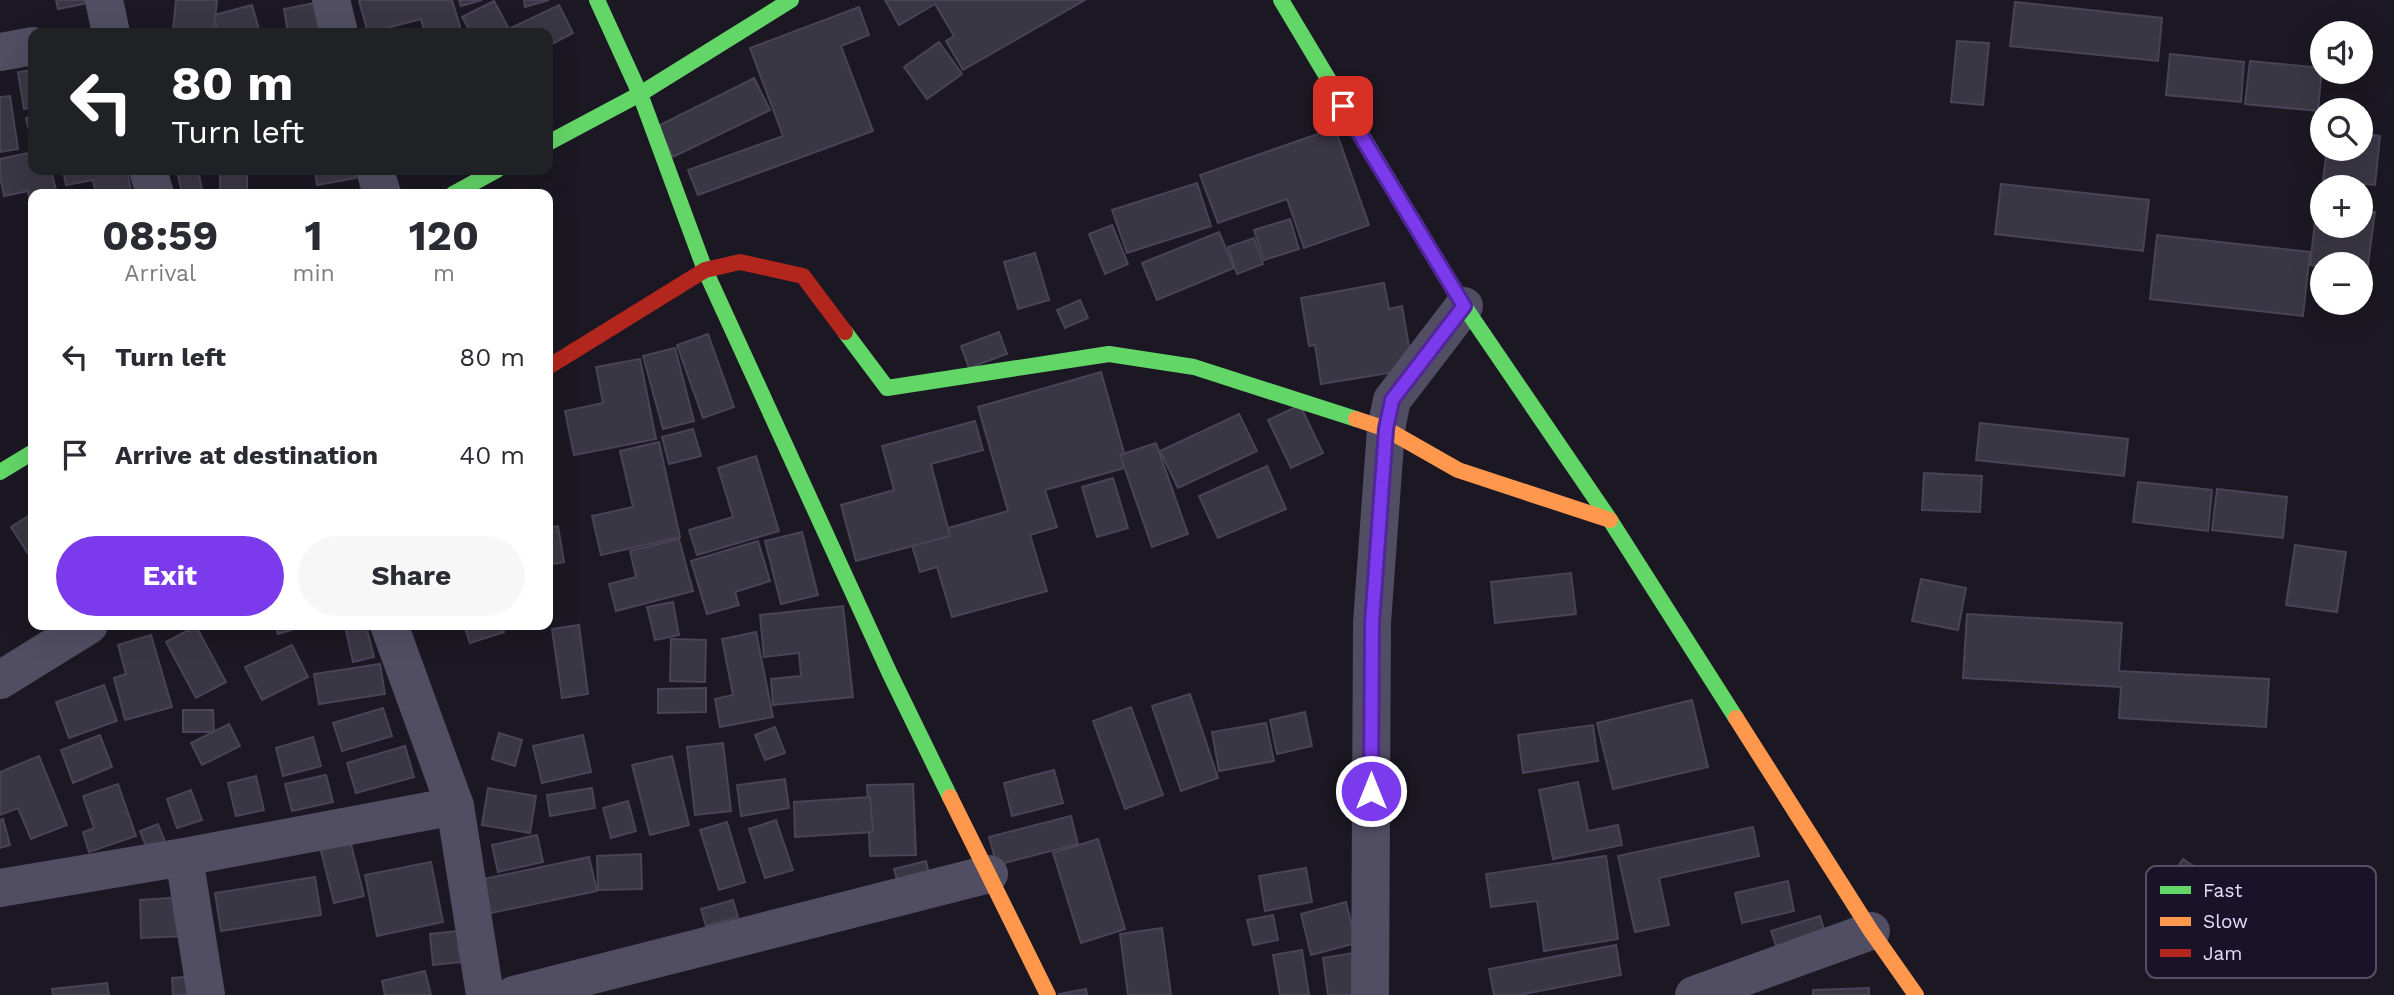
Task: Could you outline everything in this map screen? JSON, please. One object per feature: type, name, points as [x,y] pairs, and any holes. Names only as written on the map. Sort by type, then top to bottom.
[{"type":"street","points":[[104,0],[110,28]]},
{"type":"street","points":[[331,0],[338,28]]},
{"type":"street","points":[[597,0],[640,94],[705,270],[890,674],[1048,995]]},
{"type":"street","points":[[553,140],[640,94],[791,0]]},
{"type":"street","points":[[1281,0],[1464,306],[1610,520],[1871,930],[1916,995]]},
{"type":"street","points":[[0,52],[28,47]]},
{"type":"street","points":[[462,189],[488,175]]},
{"type":"street","points":[[553,364],[705,270],[740,262],[803,276],[887,388],[1109,354],[1194,367],[1386,429],[1458,470],[1610,520]]},
{"type":"street","points":[[1370,995],[1372,623],[1386,429],[1392,400],[1464,306]]},
{"type":"street","points":[[0,472],[28,455]]},
{"type":"street","points":[[0,680],[81,630]]},
{"type":"street","points":[[391,630],[455,806],[485,995]]},
{"type":"street","points":[[0,888],[184,857],[455,806]]},
{"type":"street","points":[[184,857],[205,995]]},
{"type":"street","points":[[514,995],[989,874]]},
{"type":"street","points":[[1694,995],[1871,930]]},
{"type":"building","points":[[56,0],[92,0],[93,2],[58,9]]},
{"type":"building","points":[[176,0],[217,0],[214,28],[173,28]]},
{"type":"building","points":[[452,0],[460,28],[424,28],[421,19],[387,28],[367,28],[359,1]]},
{"type":"building","points":[[459,0],[482,0],[461,6]]},
{"type":"building","points":[[524,0],[549,0],[525,7]]},
{"type":"building","points":[[885,0],[1085,0],[963,70],[946,41],[954,36],[935,4],[899,25]]},
{"type":"building","points":[[494,1],[508,28],[468,28],[462,17]]},
{"type":"building","points":[[320,2],[325,28],[287,28],[284,9]]},
{"type":"building","points":[[2015,2],[2162,18],[2158,61],[2010,46]]},
{"type":"building","points":[[252,5],[259,28],[217,28],[214,15]]},
{"type":"building","points":[[559,5],[573,33],[553,43],[553,28],[511,28]]},
{"type":"building","points":[[859,7],[869,35],[841,46],[873,131],[698,195],[688,170],[783,136],[750,48]]},
{"type":"building","points":[[1957,41],[1989,43],[1983,105],[1951,102]]},
{"type":"building","points":[[939,42],[962,74],[927,99],[904,67]]},
{"type":"building","points":[[2170,54],[2244,62],[2241,102],[2166,95]]},
{"type":"building","points":[[2250,61],[2310,67],[2310,84],[2321,84],[2319,98],[2310,98],[2310,110],[2245,104]]},
{"type":"building","points":[[28,71],[28,108],[24,109],[18,72]]},
{"type":"building","points":[[754,78],[770,110],[673,157],[658,126]]},
{"type":"building","points":[[10,96],[18,149],[0,152],[0,97]]},
{"type":"building","points":[[1335,128],[1369,225],[1304,248],[1287,199],[1218,223],[1200,175]]},
{"type":"building","points":[[2373,135],[2380,136],[2375,185],[2373,175],[2324,175],[2325,161],[2373,161]]},
{"type":"building","points":[[28,153],[28,175],[52,175],[56,189],[28,189],[4,196],[0,159]]},
{"type":"building","points":[[64,175],[128,175],[131,189],[95,189],[93,180],[66,185]]},
{"type":"building","points":[[178,175],[199,175],[202,189],[181,189]]},
{"type":"building","points":[[220,175],[247,175],[247,189],[220,189]]},
{"type":"building","points":[[316,175],[355,175],[356,178],[317,185]]},
{"type":"building","points":[[1197,183],[1211,226],[1127,253],[1112,210]]},
{"type":"building","points":[[2001,184],[2149,200],[2143,251],[1995,234]]},
{"type":"building","points":[[1290,219],[1299,249],[1264,260],[1254,230]]},
{"type":"building","points":[[1112,225],[1128,264],[1105,274],[1089,234]]},
{"type":"building","points":[[1219,232],[1234,268],[1157,300],[1142,263]]},
{"type":"building","points":[[2157,235],[2310,252],[2303,316],[2150,299]]},
{"type":"building","points":[[1254,238],[1263,264],[1237,274],[1228,247]]},
{"type":"building","points":[[2313,238],[2372,238],[2370,252],[2312,252]]},
{"type":"building","points":[[1035,253],[1049,300],[1018,309],[1004,262]]},
{"type":"building","points":[[1384,283],[1389,309],[1402,306],[1413,369],[1321,384],[1315,345],[1309,346],[1301,298]]},
{"type":"building","points":[[1080,300],[1088,318],[1065,328],[1057,310]]},
{"type":"building","points":[[999,332],[1007,354],[969,368],[961,346]]},
{"type":"building","points":[[708,334],[734,407],[703,418],[677,345]]},
{"type":"building","points":[[675,348],[694,421],[663,429],[643,356]]},
{"type":"building","points":[[640,359],[656,439],[574,455],[565,411],[603,403],[596,367]]},
{"type":"building","points":[[1101,372],[1128,467],[1045,490],[1057,527],[1030,535],[1047,591],[952,617],[937,567],[920,572],[910,539],[1008,511],[978,407]]},
{"type":"building","points":[[1300,405],[1323,453],[1291,468],[1268,420]]},
{"type":"building","points":[[1239,414],[1257,451],[1178,488],[1160,451]]},
{"type":"building","points":[[975,421],[983,450],[931,464],[950,536],[856,561],[841,505],[894,490],[882,446]]},
{"type":"building","points":[[1980,423],[2128,439],[2124,476],[1976,460]]},
{"type":"building","points":[[693,429],[701,456],[669,464],[662,437]]},
{"type":"building","points":[[659,442],[680,537],[601,555],[592,516],[633,507],[620,451]]},
{"type":"building","points":[[1156,443],[1188,534],[1152,547],[1120,455]]},
{"type":"building","points":[[756,456],[779,531],[697,555],[689,530],[733,517],[718,468]]},
{"type":"building","points":[[1267,466],[1286,509],[1218,538],[1199,496]]},
{"type":"building","points":[[1924,473],[1982,476],[1980,512],[1922,510]]},
{"type":"building","points":[[1113,478],[1128,528],[1097,537],[1082,487]]},
{"type":"building","points":[[2138,482],[2212,490],[2208,531],[2133,522]]},
{"type":"building","points":[[2217,489],[2287,497],[2283,538],[2212,530]]},
{"type":"building","points":[[28,516],[28,554],[11,527]]},
{"type":"building","points":[[558,526],[564,562],[553,564],[553,527]]},
{"type":"building","points":[[802,532],[818,595],[781,604],[765,541]]},
{"type":"building","points":[[679,539],[693,591],[616,611],[609,584],[636,577],[630,551]]},
{"type":"building","points":[[758,541],[770,581],[735,592],[739,605],[707,614],[691,561]]},
{"type":"building","points":[[2295,545],[2346,552],[2337,612],[2286,605]]},
{"type":"building","points":[[1571,573],[1576,614],[1495,623],[1491,582]]},
{"type":"building","points":[[1921,579],[1966,588],[1958,630],[1912,621]]},
{"type":"building","points":[[673,602],[679,635],[655,640],[647,607]]},
{"type":"building","points":[[843,606],[853,697],[773,705],[771,679],[801,676],[799,653],[764,657],[760,615]]},
{"type":"building","points":[[1967,614],[2122,623],[2119,671],[2269,679],[2266,727],[2119,718],[2121,687],[1963,678]]},
{"type":"building","points":[[579,625],[588,694],[562,698],[553,629]]},
{"type":"building","points":[[188,630],[198,630],[226,682],[196,698],[166,642]]},
{"type":"building","points":[[346,630],[367,630],[374,657],[353,662]]},
{"type":"building","points":[[466,630],[503,630],[504,632],[470,643]]},
{"type":"building","points":[[756,632],[773,717],[720,727],[715,699],[733,695],[722,639]]},
{"type":"building","points":[[151,635],[172,707],[125,720],[114,678],[126,674],[118,645]]},
{"type":"building","points":[[671,639],[706,640],[705,682],[670,681]]},
{"type":"building","points":[[292,645],[308,677],[262,700],[245,667]]},
{"type":"building","points":[[380,664],[385,694],[319,704],[314,674]]},
{"type":"building","points":[[104,685],[117,721],[69,738],[56,702]]},
{"type":"building","points":[[706,688],[706,712],[658,713],[658,689]]},
{"type":"building","points":[[1190,694],[1218,778],[1181,791],[1152,706]]},
{"type":"building","points":[[1692,700],[1708,767],[1613,789],[1597,723]]},
{"type":"building","points":[[1131,707],[1163,795],[1125,809],[1093,721]]},
{"type":"building","points":[[383,708],[392,736],[342,751],[333,723]]},
{"type":"building","points":[[183,710],[213,710],[214,732],[183,732]]},
{"type":"building","points":[[1305,712],[1312,746],[1277,754],[1270,720]]},
{"type":"building","points":[[1266,723],[1274,761],[1219,771],[1212,732]]},
{"type":"building","points":[[229,724],[240,746],[202,765],[191,743]]},
{"type":"building","points":[[1593,725],[1598,761],[1523,773],[1518,735]]},
{"type":"building","points":[[775,727],[785,753],[765,760],[755,735]]},
{"type":"building","points":[[499,733],[522,740],[515,766],[492,759]]},
{"type":"building","points":[[100,735],[112,767],[73,783],[61,750]]},
{"type":"building","points":[[583,735],[591,772],[542,783],[533,746]]},
{"type":"building","points":[[313,737],[321,766],[283,776],[276,748]]},
{"type":"building","points":[[723,743],[731,811],[695,815],[687,747]]},
{"type":"building","points":[[405,746],[414,777],[356,793],[347,763]]},
{"type":"building","points":[[39,756],[67,825],[31,839],[18,808],[0,815],[0,772]]},
{"type":"building","points":[[672,756],[689,825],[650,835],[632,765]]},
{"type":"building","points":[[1054,770],[1063,803],[1012,816],[1004,783]]},
{"type":"building","points":[[326,775],[333,802],[292,811],[285,784]]},
{"type":"building","points":[[256,776],[264,810],[236,816],[228,783]]},
{"type":"building","points":[[785,779],[789,808],[741,816],[737,785]]},
{"type":"building","points":[[1578,782],[1588,831],[1618,825],[1622,845],[1553,859],[1539,790]]},
{"type":"building","points":[[118,784],[136,836],[89,852],[83,832],[94,828],[83,796]]},
{"type":"building","points":[[913,784],[916,855],[870,856],[867,785]]},
{"type":"building","points":[[488,788],[536,796],[530,833],[482,825]]},
{"type":"building","points":[[592,788],[595,808],[550,816],[547,795]]},
{"type":"building","points":[[191,790],[202,820],[177,828],[167,799]]},
{"type":"building","points":[[870,797],[873,832],[795,837],[794,802]]},
{"type":"building","points":[[628,801],[636,831],[611,838],[603,808]]},
{"type":"building","points":[[1071,816],[1078,844],[997,865],[989,837]]},
{"type":"building","points":[[3,819],[10,845],[0,848],[0,820]]},
{"type":"building","points":[[776,820],[793,870],[765,878],[749,829]]},
{"type":"building","points":[[727,822],[745,882],[719,890],[700,830]]},
{"type":"building","points":[[158,824],[166,844],[148,851],[140,831]]},
{"type":"building","points":[[1753,827],[1759,856],[1659,878],[1669,925],[1635,932],[1618,856]]},
{"type":"building","points":[[537,835],[543,862],[498,872],[492,845]]},
{"type":"building","points":[[1098,839],[1125,929],[1081,943],[1053,853]]},
{"type":"building","points":[[350,840],[364,896],[334,903],[320,847]]},
{"type":"building","points":[[641,854],[642,889],[598,890],[597,856]]},
{"type":"building","points":[[1606,856],[1618,939],[1544,951],[1537,901],[1491,907],[1486,874]]},
{"type":"building","points":[[589,857],[597,891],[486,914],[479,880]]},
{"type":"building","points":[[2183,859],[2194,866],[2178,866]]},
{"type":"building","points":[[926,861],[930,879],[899,887],[894,869]]},
{"type":"building","points":[[431,862],[443,922],[377,936],[365,875]]},
{"type":"building","points":[[1306,868],[1312,902],[1265,911],[1259,876]]},
{"type":"building","points":[[315,877],[321,915],[221,931],[215,893]]},
{"type":"building","points":[[1788,881],[1794,911],[1742,923],[1735,893]]},
{"type":"building","points":[[183,897],[185,936],[141,938],[140,900]]},
{"type":"building","points":[[733,900],[738,917],[706,926],[701,909]]},
{"type":"building","points":[[1346,902],[1356,943],[1311,955],[1301,914]]},
{"type":"building","points":[[1273,915],[1278,940],[1253,945],[1247,920]]},
{"type":"building","points":[[1820,916],[1826,936],[1778,951],[1771,931]]},
{"type":"building","points":[[1162,928],[1171,995],[1128,995],[1120,934]]},
{"type":"building","points":[[457,931],[461,962],[433,965],[430,934]]},
{"type":"building","points":[[1616,945],[1621,975],[1519,995],[1494,995],[1489,969]]},
{"type":"building","points":[[1302,950],[1309,995],[1280,995],[1273,955]]},
{"type":"building","points":[[1354,953],[1361,995],[1328,995],[1323,958]]},
{"type":"building","points":[[425,971],[431,995],[385,995],[382,981]]},
{"type":"building","points":[[197,976],[199,995],[173,995],[172,978]]},
{"type":"building","points":[[107,983],[109,995],[53,995],[52,989]]},
{"type":"building","points":[[1869,988],[1869,995],[1813,995],[1813,990]]},
{"type":"building","points":[[1086,989],[1087,995],[1059,995],[1059,994]]},
{"type":"traffic: fast","points":[[597,0],[640,94],[705,270],[890,674],[950,797]]},
{"type":"traffic: fast","points":[[553,140],[640,94],[791,0]]},
{"type":"traffic: fast","points":[[1281,0],[1464,306],[1610,520],[1736,718]]},
{"type":"traffic: fast","points":[[462,189],[488,175]]},
{"type":"traffic: fast","points":[[845,332],[887,388],[1109,354],[1194,367],[1356,419]]},
{"type":"traffic: fast","points":[[0,472],[28,455]]},
{"type":"traffic: slow","points":[[1356,419],[1386,429],[1458,470],[1610,520]]},
{"type":"traffic: slow","points":[[1736,718],[1871,931],[1916,995]]},
{"type":"traffic: slow","points":[[950,797],[1048,995]]},
{"type":"traffic: jam","points":[[553,364],[705,270],[740,262],[803,276],[845,332]]},
{"type":"route","points":[[1343,106],[1464,306],[1392,400],[1386,429],[1372,623],[1371,791]]}]
